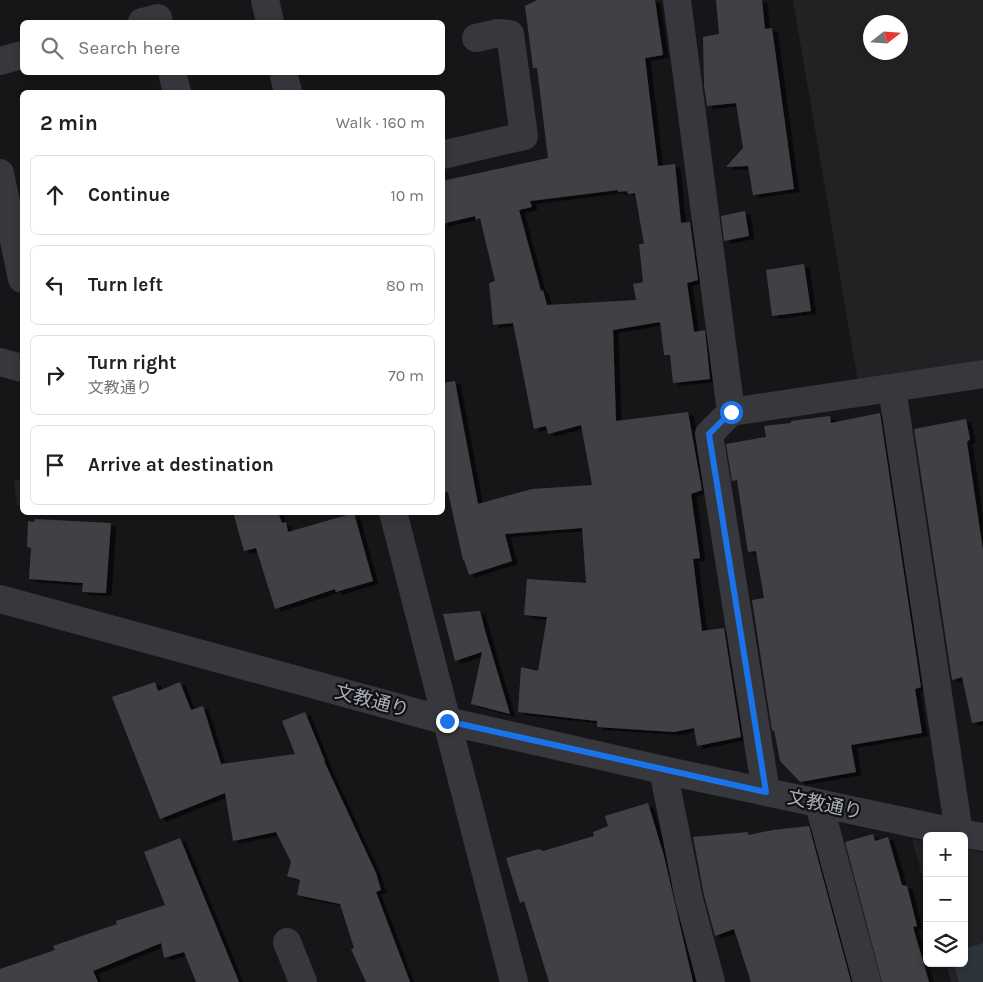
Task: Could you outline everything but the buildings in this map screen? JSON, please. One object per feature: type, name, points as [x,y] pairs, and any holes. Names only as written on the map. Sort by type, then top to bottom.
[{"type":"street","points":[[265,0],[270,20]]},
{"type":"street","points":[[677,0],[731,412]]},
{"type":"street","points":[[445,154],[524,136],[510,34],[498,33],[476,38]]},
{"type":"street","points":[[0,61],[20,56]]},
{"type":"street","points":[[173,75],[176,90]]},
{"type":"street","points":[[284,75],[288,90]]},
{"type":"street","points":[[0,173],[20,262]]},
{"type":"street","points":[[0,362],[20,367]]},
{"type":"street","points":[[766,792],[709,434],[731,412],[983,374]]},
{"type":"street","points":[[892,388],[971,835]]},
{"type":"street","points":[[394,515],[514,982]]},
{"type":"street","name":"文教通り","points":[[0,599],[447,721],[819,804],[971,835]]},
{"type":"street","points":[[663,770],[689,899],[711,982]]},
{"type":"street","points":[[819,804],[867,982]]},
{"type":"street","points":[[287,942],[303,982]]},
{"type":"shaded area","points":[[793,0],[983,0],[983,363],[858,382]]},
{"type":"shaded area","points":[[20,480],[20,506],[17,505],[14,481]]},
{"type":"shaded area","points":[[912,839],[923,841],[923,879]]},
{"type":"shaded area","points":[[968,850],[983,853],[983,982],[951,982],[947,967],[968,967]]},
{"type":"shaded area","points":[[983,943],[983,982],[959,982],[954,967],[968,967],[968,948]]},
{"type":"route","points":[[447,721],[766,792],[709,434],[731,412]]}]
